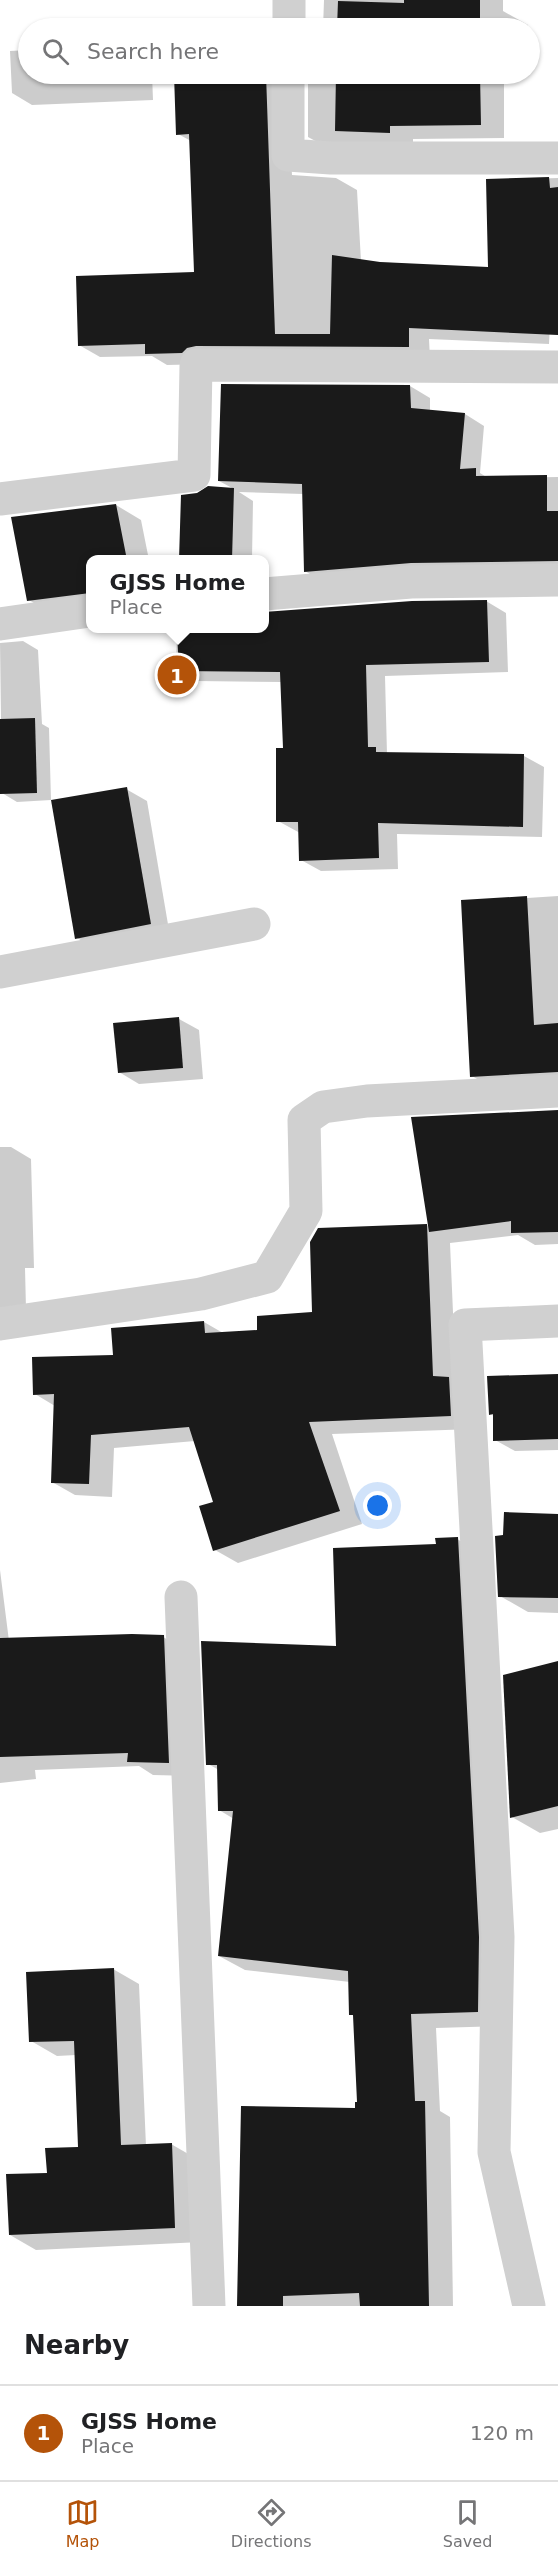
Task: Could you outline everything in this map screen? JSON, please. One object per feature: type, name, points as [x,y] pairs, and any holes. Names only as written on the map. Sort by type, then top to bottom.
[{"type":"street","points":[[289,0],[289,18]]},
{"type":"street","points":[[288,84],[288,155],[331,158],[558,158]]},
{"type":"street","points":[[0,499],[194,475],[196,365],[558,367]]},
{"type":"street","points":[[269,594],[411,582],[558,580]]},
{"type":"street","points":[[0,624],[86,612]]},
{"type":"street","points":[[0,972],[254,924]]},
{"type":"street","points":[[0,1324],[201,1294],[267,1277],[306,1210],[304,1120],[323,1107],[367,1101],[558,1091]]},
{"type":"street","points":[[529,2306],[494,2152],[498,1937],[465,1325],[558,1321]]},
{"type":"street","points":[[181,1596],[209,2306]]},
{"type":"building","points":[[404,0],[480,0],[480,18],[337,18],[338,1],[404,3]]},
{"type":"building","points":[[174,84],[266,84],[275,334],[330,334],[332,255],[380,262],[488,267],[486,179],[549,177],[550,188],[558,187],[558,335],[409,328],[409,347],[196,346],[187,348],[182,353],[145,354],[145,344],[78,346],[76,276],[194,272],[189,134],[176,135]]},
{"type":"building","points":[[336,84],[480,84],[481,125],[390,126],[390,133],[335,131]]},
{"type":"building","points":[[221,384],[410,385],[411,408],[465,413],[460,469],[476,468],[476,476],[547,475],[547,511],[558,511],[558,561],[411,563],[304,572],[302,484],[218,481]]},
{"type":"building","points":[[208,486],[234,488],[232,555],[179,555],[181,495],[197,493]]},
{"type":"building","points":[[116,504],[126,555],[86,555],[86,594],[27,601],[11,517]]},
{"type":"building","points":[[487,600],[489,662],[366,665],[368,747],[376,747],[376,752],[524,754],[523,827],[378,823],[379,858],[299,861],[298,822],[276,822],[276,748],[283,748],[280,672],[179,671],[177,633],[269,633],[269,612],[412,601]]},
{"type":"building","points":[[35,718],[37,793],[0,794],[0,719]]},
{"type":"building","points":[[127,787],[151,924],[75,939],[51,800]]},
{"type":"building","points":[[527,896],[534,1025],[558,1023],[558,1072],[470,1077],[461,900]]},
{"type":"building","points":[[179,1017],[183,1068],[118,1073],[113,1023]]},
{"type":"building","points":[[558,1110],[558,1232],[511,1233],[511,1221],[429,1232],[411,1117]]},
{"type":"building","points":[[427,1224],[433,1376],[449,1377],[451,1416],[309,1422],[340,1511],[213,1551],[199,1506],[213,1502],[189,1427],[91,1435],[89,1484],[51,1483],[54,1394],[33,1395],[32,1357],[113,1355],[111,1328],[204,1321],[205,1333],[257,1330],[257,1316],[312,1312],[310,1242],[318,1228]]},
{"type":"building","points":[[558,1374],[558,1439],[493,1441],[493,1414],[489,1415],[487,1376]]},
{"type":"building","points":[[504,1512],[558,1514],[558,1598],[498,1597],[495,1536],[503,1535]]},
{"type":"building","points":[[458,1537],[479,1937],[478,2012],[411,2014],[415,2101],[425,2101],[429,2306],[360,2306],[359,2293],[283,2296],[283,2306],[237,2306],[241,2106],[355,2108],[355,2102],[357,2102],[353,2015],[349,2015],[348,1971],[218,1956],[233,1811],[218,1811],[217,1765],[206,1765],[201,1641],[336,1646],[333,1548],[436,1544],[435,1538]]},
{"type":"building","points":[[164,1635],[169,1763],[127,1762],[128,1753],[0,1757],[0,1638]]},
{"type":"building","points":[[558,1661],[558,1806],[510,1818],[503,1675]]},
{"type":"building","points":[[114,1968],[121,2145],[172,2143],[175,2228],[9,2235],[6,2174],[47,2173],[45,2148],[78,2147],[74,2041],[29,2042],[26,1972]]},
{"type":"place","name":"GJSS Home","points":[[177,675]]}]
